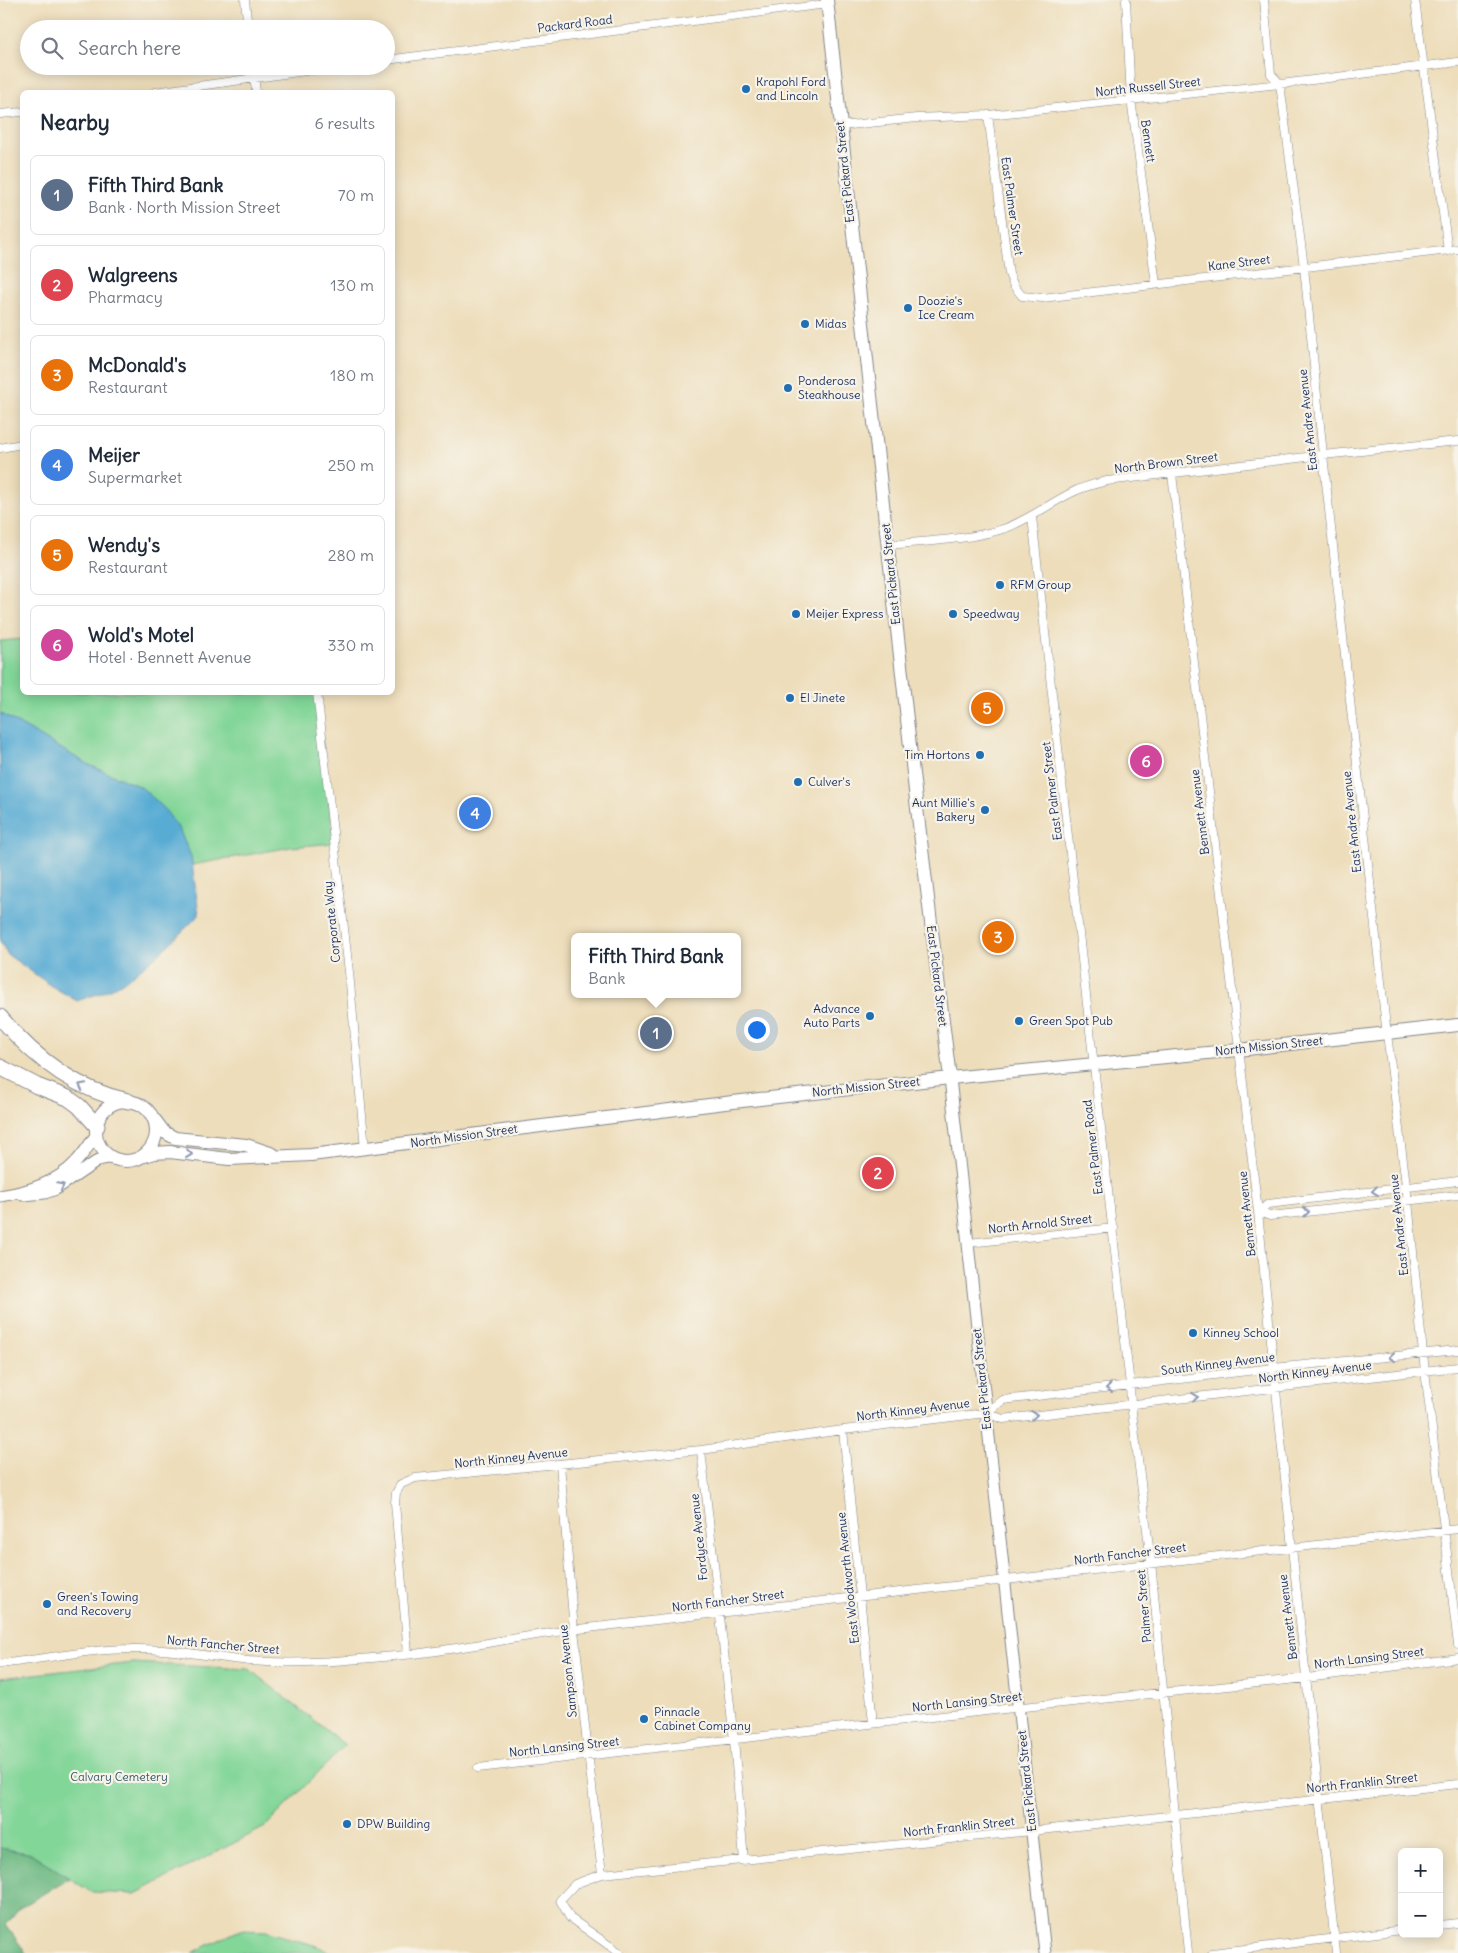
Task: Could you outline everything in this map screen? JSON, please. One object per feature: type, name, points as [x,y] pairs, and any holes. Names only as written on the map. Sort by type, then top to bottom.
[{"type":"highway","points":[[0,1017],[17,1038],[65,1076],[95,1092],[128,1100]]},
{"type":"highway","points":[[0,1067],[23,1080],[68,1098],[79,1106],[96,1130]]},
{"type":"main road","name":"East Pickard Street","points":[[827,2],[916,800],[950,1078],[1045,1953]]},
{"type":"main road","name":"North Mission Street","points":[[0,1196],[45,1194],[66,1184],[99,1160],[108,1158],[130,1161],[154,1153],[170,1152],[229,1159],[275,1155],[302,1156],[720,1104],[1458,1025]]},
{"type":"main road","name":"North Mission Street","points":[[14,1194],[63,1174],[76,1162],[96,1130],[100,1116],[107,1107],[117,1102],[128,1100],[143,1106],[164,1132],[174,1138],[246,1145],[275,1155]]},
{"type":"main road","points":[[140,1157],[149,1150],[154,1140],[156,1130],[154,1119]]},
{"type":"main road","points":[[96,1130],[99,1142],[105,1152],[119,1160]]},
{"type":"street","points":[[245,0],[247,20]]},
{"type":"street","name":"Bennett","points":[[1126,0],[1131,100],[1156,284]]},
{"type":"street","name":"East Andre Avenue","points":[[1264,0],[1271,74],[1280,84],[1304,267],[1387,1033],[1408,1201],[1423,1354],[1446,1531],[1458,1646]]},
{"type":"street","points":[[1415,0],[1448,251]]},
{"type":"street","name":"Packard Road","points":[[395,59],[827,2]]},
{"type":"street","name":"North Russell Street","points":[[840,126],[917,118],[988,115],[1280,84],[1458,62]]},
{"type":"street","points":[[254,75],[256,90]]},
{"type":"street","points":[[169,90],[276,75]]},
{"type":"street","points":[[0,114],[20,112]]},
{"type":"street","name":"East Palmer Street","points":[[988,115],[1009,274],[1014,286],[1022,296]]},
{"type":"street","name":"Kane Street","points":[[1022,296],[1042,298],[1458,250]]},
{"type":"street","name":"North Brown Street","points":[[888,545],[982,534],[1006,528],[1032,517],[1070,493],[1086,486],[1107,481],[1458,441]]},
{"type":"street","points":[[0,448],[20,444]]},
{"type":"street","name":"Bennett Avenue","points":[[1172,474],[1258,1212],[1336,1953]]},
{"type":"street","name":"East Palmer Street","points":[[1032,517],[1094,1064]]},
{"type":"street","name":"Corporate Way","points":[[317,695],[349,972],[365,1149]]},
{"type":"street","name":"East Palmer Road","points":[[1094,1064],[1114,1228]]},
{"type":"street","points":[[1258,1212],[1268,1204],[1458,1181]]},
{"type":"street","points":[[1258,1212],[1270,1216],[1458,1195]]},
{"type":"street","name":"North Arnold Street","points":[[968,1243],[1114,1228]]},
{"type":"street","name":"Palmer Street","points":[[1114,1228],[1131,1404],[1151,1562],[1188,1953]]},
{"type":"street","name":"South Kinney Avenue","points":[[986,1413],[1003,1400],[1273,1368],[1458,1350]]},
{"type":"street","name":"North Kinney Avenue","points":[[408,1654],[395,1503],[396,1493],[401,1484],[415,1478],[702,1450],[843,1430],[986,1413],[1003,1418],[1276,1389],[1458,1367]]},
{"type":"street","name":"East Woodworth Avenue","points":[[843,1430],[874,1723]]},
{"type":"street","name":"Fordyce Avenue","points":[[702,1450],[734,1740],[744,1860]]},
{"type":"street","name":"Sampson Avenue","points":[[560,1464],[574,1630],[602,1874]]},
{"type":"street","name":"North Fancher Street","points":[[0,1664],[132,1649],[183,1652],[251,1661],[303,1662],[408,1654],[574,1630],[861,1596],[1151,1562],[1458,1530]]},
{"type":"street","name":"North Lansing Street","points":[[478,1768],[874,1723],[1306,1678],[1458,1658]]},
{"type":"street","name":"North Franklin Street","points":[[620,1953],[570,1918],[560,1900],[576,1884],[602,1874],[1032,1831],[1458,1784]]},
{"type":"street","points":[[1443,1925],[1458,1923]]},
{"type":"street","points":[[1212,1953],[1398,1930]]},
{"type":"green space","points":[[20,639],[20,695],[317,695],[334,843],[291,847],[192,865],[179,829],[141,787],[89,765],[0,713],[0,641]]},
{"type":"green space","name":"Calvary Cemetery","points":[[133,1663],[249,1669],[345,1745],[265,1827],[135,1894],[91,1892],[32,1854],[0,1848],[0,1678]]},
{"type":"green space","points":[[0,1848],[32,1854],[69,1878],[20,1908],[6,1925],[26,1953],[0,1953]]},
{"type":"green space","points":[[240,1930],[266,1931],[317,1946],[332,1953],[192,1953]]},
{"type":"water","points":[[0,713],[89,765],[141,787],[163,807],[179,829],[191,856],[199,915],[133,975],[110,989],[77,1001],[53,987],[8,955],[0,941]]},
{"type":"place","name":"Krapohl Ford and Lincoln","points":[[746,89]]},
{"type":"place","name":"Doozie's Ice Cream","points":[[908,308]]},
{"type":"place","name":"Midas","points":[[805,324]]},
{"type":"place","name":"Ponderosa Steakhouse","points":[[788,388]]},
{"type":"place","name":"RFM Group","points":[[1000,585]]},
{"type":"place","name":"Meijer Express","points":[[796,614]]},
{"type":"place","name":"Speedway","points":[[953,614]]},
{"type":"place","name":"El Jinete","points":[[790,698]]},
{"type":"place","name":"Wendy's","points":[[987,708]]},
{"type":"place","name":"Tim Hortons","points":[[980,755]]},
{"type":"place","name":"Wold's Motel","points":[[1146,761]]},
{"type":"place","name":"Culver's","points":[[798,782]]},
{"type":"place","name":"Aunt Millie's Bakery","points":[[985,810]]},
{"type":"place","name":"Meijer","points":[[475,813]]},
{"type":"place","name":"McDonald's","points":[[998,937]]},
{"type":"place","name":"Advance Auto Parts","points":[[870,1016]]},
{"type":"place","name":"Green Spot Pub","points":[[1019,1021]]},
{"type":"place","name":"Fifth Third Bank","points":[[656,1033]]},
{"type":"place","name":"Walgreens","points":[[878,1173]]},
{"type":"place","name":"Kinney School","points":[[1193,1333]]},
{"type":"place","name":"Green's Towing and Recovery","points":[[47,1604]]},
{"type":"place","name":"Pinnacle Cabinet Company","points":[[644,1719]]},
{"type":"place","name":"DPW Building","points":[[347,1824]]}]
